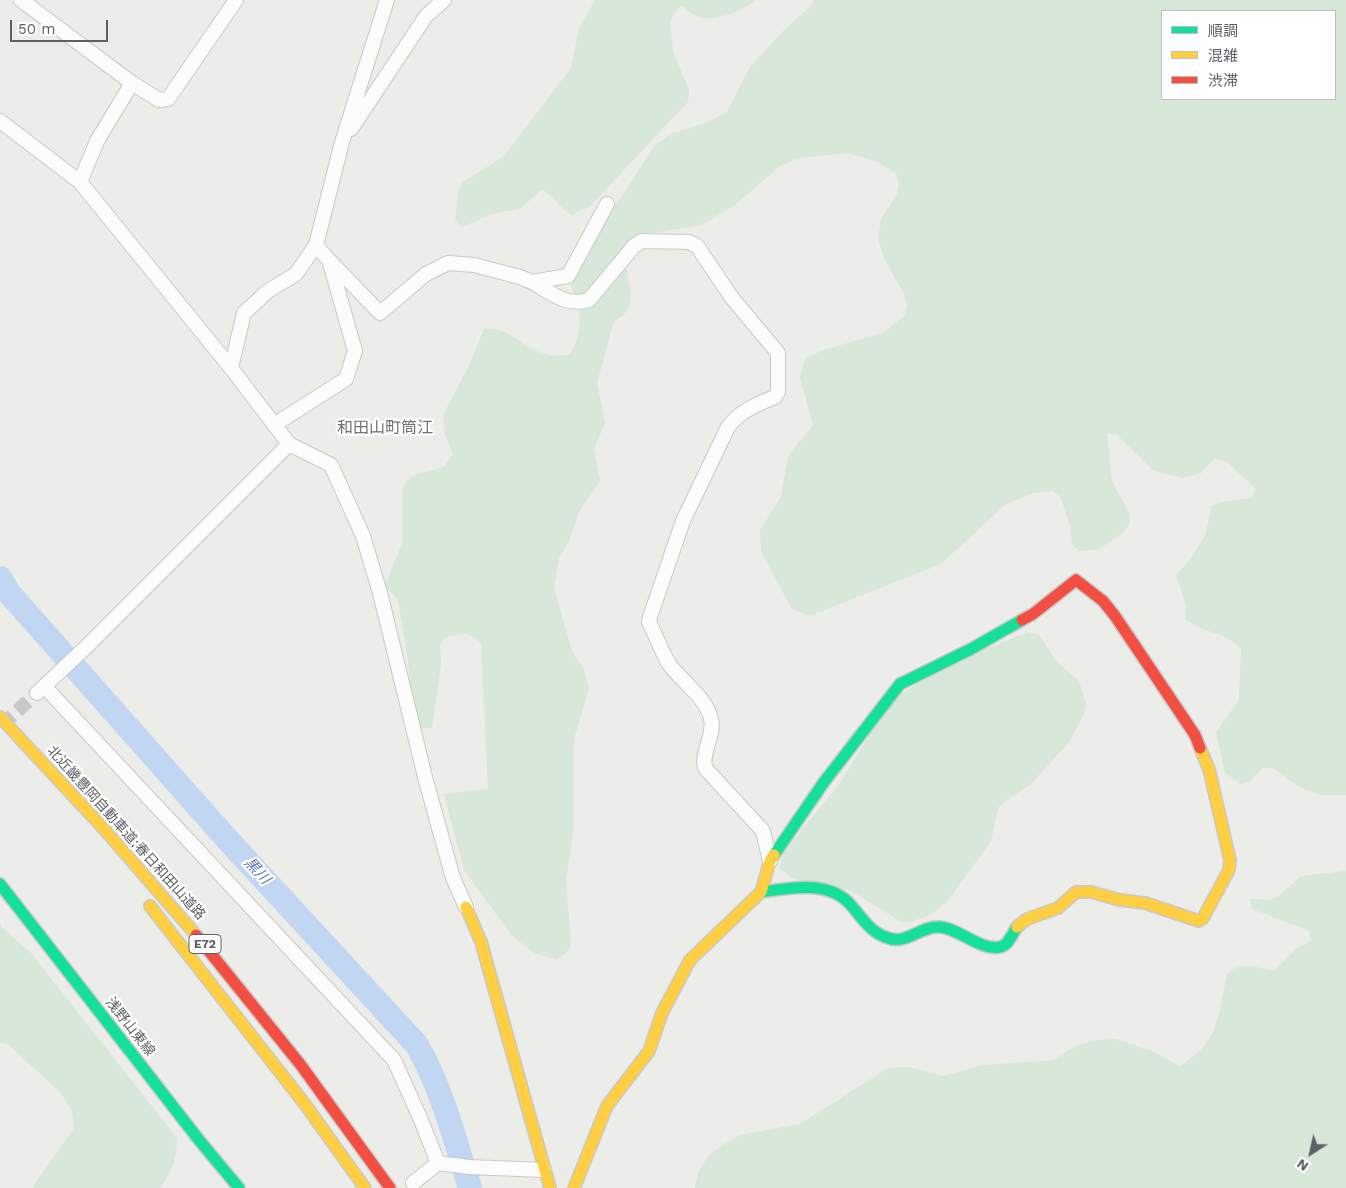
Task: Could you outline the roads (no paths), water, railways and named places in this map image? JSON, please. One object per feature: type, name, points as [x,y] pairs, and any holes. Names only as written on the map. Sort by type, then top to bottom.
[{"type":"main road","points":[[574,1188],[607,1106],[649,1051],[662,1013],[690,960],[761,892],[770,861],[824,782],[900,684],[971,649],[1033,614],[1076,580],[1102,600],[1115,616],[1195,735],[1209,769],[1230,860],[1229,870],[1203,918],[1199,921],[1145,903],[1120,900],[1091,892],[1076,892],[1058,908],[1020,922],[1006,943],[998,947],[983,944],[949,930],[934,927],[898,941],[888,939],[863,922],[847,901],[834,892],[798,887],[761,892]]},
{"type":"main road","name":"北近畿豊岡自動車道;春日和田山道路","points":[[0,716],[188,923],[317,1086],[390,1188]]},
{"type":"main road","name":"北近畿豊岡自動車道;春日和田山道路","points":[[0,723],[77,816]]},
{"type":"main road","name":"浅野山東線","points":[[0,884],[199,1140],[239,1188]]},
{"type":"main road","name":"E72","points":[[145,900],[304,1103],[365,1188]]},
{"type":"main road","points":[[466,907],[481,942],[534,1124],[550,1188]]},
{"type":"street","points":[[21,0],[132,83],[159,100],[168,99],[236,0]]},
{"type":"street","points":[[231,368],[244,313],[268,291],[296,274],[316,245],[342,142],[387,0]]},
{"type":"street","points":[[342,142],[426,16],[444,0]]},
{"type":"street","points":[[80,182],[97,141],[132,83]]},
{"type":"street","points":[[0,121],[80,182],[231,368],[289,444],[331,465],[363,536],[380,593],[426,781],[454,878],[466,907]]},
{"type":"street","points":[[532,282],[568,276],[607,204]]},
{"type":"street","points":[[316,245],[380,313],[426,274],[448,263],[474,265],[520,277],[566,301],[579,303],[589,300],[634,246],[642,241],[689,242],[697,246],[732,298],[778,354],[778,392],[775,397],[756,404],[735,418],[728,427],[683,521],[649,622],[669,663],[702,701],[711,718],[712,732],[703,759],[705,768],[763,831],[770,861]]},
{"type":"street","points":[[274,425],[346,379],[355,351],[329,260]]},
{"type":"street","points":[[289,444],[85,648],[40,689],[394,1060],[438,1163]]},
{"type":"street","points":[[413,1183],[438,1163],[469,1167],[544,1170]]},
{"type":"waterway","name":"黒川","points":[[0,578],[9,593],[226,838],[417,1045],[441,1097],[470,1188]]},
{"type":"tunnel","points":[[2,725],[37,693]]},
{"type":"district","name":"和田山町筒江","points":[[385,428]]}]
